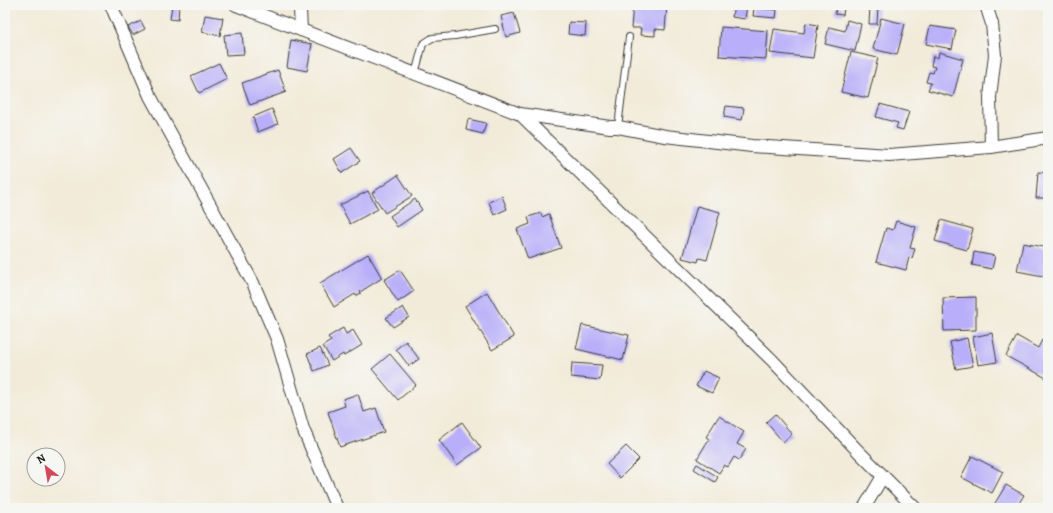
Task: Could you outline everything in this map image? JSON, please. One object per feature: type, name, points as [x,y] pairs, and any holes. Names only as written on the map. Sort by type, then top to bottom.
[{"type":"street","points":[[111,5],[150,96],[252,284],[277,339],[303,429],[337,508]]},
{"type":"street","points":[[236,5],[520,114],[618,127],[665,136],[752,146],[889,155],[991,146],[1048,138]]},
{"type":"street","points":[[301,30],[300,9],[302,5]]},
{"type":"street","points":[[986,5],[992,24],[995,55],[990,97],[991,146]]},
{"type":"street","points":[[520,114],[772,360],[915,508]]},
{"type":"street","points":[[864,508],[883,476]]},
{"type":"lane","points":[[415,74],[423,44],[432,38],[455,36],[495,29]]},
{"type":"lane","points":[[618,127],[629,37]]},
{"type":"building","points":[[172,5],[179,6],[178,20],[170,19]]},
{"type":"building","points":[[633,5],[667,5],[665,30],[655,29],[655,36],[640,35],[641,28],[631,28]]},
{"type":"building","points":[[734,5],[747,6],[745,19],[732,17]]},
{"type":"building","points":[[870,6],[878,6],[877,24],[869,24]]},
{"type":"building","points":[[836,7],[844,8],[843,15],[835,14]]},
{"type":"building","points":[[754,8],[777,10],[776,18],[753,16]]},
{"type":"building","points":[[514,13],[520,33],[506,37],[501,16]]},
{"type":"building","points":[[205,15],[223,18],[220,36],[202,32]]},
{"type":"building","points":[[881,18],[905,24],[897,55],[873,49]]},
{"type":"building","points":[[847,20],[861,24],[855,51],[825,44],[829,27],[845,31]]},
{"type":"building","points":[[141,21],[145,29],[133,35],[128,27]]},
{"type":"building","points":[[569,22],[586,23],[585,36],[568,34]]},
{"type":"building","points":[[806,23],[818,25],[813,58],[770,53],[774,29],[804,33]]},
{"type":"building","points":[[930,26],[956,30],[952,49],[926,44]]},
{"type":"building","points":[[721,27],[768,31],[766,59],[719,56]]},
{"type":"building","points":[[242,33],[244,54],[226,55],[224,35]]},
{"type":"building","points":[[291,40],[312,44],[307,71],[287,67]]},
{"type":"building","points":[[851,52],[878,58],[868,98],[841,92]]},
{"type":"building","points":[[939,52],[963,59],[953,97],[928,90],[931,83],[926,82],[929,72],[933,73],[935,67],[931,66],[933,56],[938,58]]},
{"type":"building","points":[[219,63],[227,79],[199,93],[191,76]]},
{"type":"building","points":[[278,70],[286,92],[250,105],[242,83]]},
{"type":"building","points":[[880,104],[909,112],[903,130],[896,128],[898,123],[876,117]]},
{"type":"building","points":[[726,106],[744,108],[742,120],[724,117]]},
{"type":"building","points":[[272,109],[278,124],[258,132],[253,117]]},
{"type":"building","points":[[468,119],[486,123],[483,134],[466,130]]},
{"type":"building","points":[[351,148],[360,161],[342,173],[334,159]]},
{"type":"building","points":[[1038,172],[1048,173],[1048,198],[1036,198]]},
{"type":"building","points":[[398,175],[412,196],[385,213],[372,193]]},
{"type":"building","points":[[368,191],[378,209],[350,224],[340,205]]},
{"type":"building","points":[[502,196],[507,209],[494,215],[489,202]]},
{"type":"building","points":[[415,199],[422,210],[397,227],[390,216]]},
{"type":"building","points":[[697,206],[720,212],[707,260],[699,258],[698,262],[682,258]]},
{"type":"building","points":[[541,213],[542,217],[549,214],[561,248],[528,259],[517,229],[530,224],[528,217]]},
{"type":"building","points":[[941,220],[973,229],[967,250],[935,241]]},
{"type":"building","points":[[896,221],[916,227],[910,248],[915,249],[912,258],[909,257],[906,270],[876,262],[886,228],[893,230]]},
{"type":"building","points":[[1023,243],[1048,248],[1048,277],[1017,271]]},
{"type":"building","points":[[974,252],[995,256],[992,269],[972,265]]},
{"type":"building","points":[[368,254],[382,278],[360,292],[361,293],[356,296],[355,294],[334,307],[320,283]]},
{"type":"building","points":[[400,270],[414,291],[398,302],[384,280]]},
{"type":"building","points":[[487,292],[514,337],[492,350],[465,306]]},
{"type":"building","points":[[976,297],[976,330],[944,331],[943,298]]},
{"type":"building","points":[[403,307],[409,317],[393,327],[386,318]]},
{"type":"building","points":[[582,325],[629,335],[623,360],[576,349]]},
{"type":"building","points":[[343,328],[346,334],[353,330],[362,345],[344,356],[343,354],[332,361],[323,346],[331,341],[328,337]]},
{"type":"building","points":[[992,333],[997,362],[978,365],[973,337]]},
{"type":"building","points":[[1017,336],[1038,348],[1042,340],[1048,343],[1048,379],[1006,356]]},
{"type":"building","points":[[967,338],[973,366],[956,369],[950,342]]},
{"type":"building","points":[[406,341],[419,359],[409,366],[396,349]]},
{"type":"building","points":[[320,348],[328,365],[314,371],[307,354]]},
{"type":"building","points":[[390,354],[416,385],[398,400],[372,369]]},
{"type":"building","points":[[572,363],[602,365],[600,380],[571,377]]},
{"type":"building","points":[[704,371],[719,378],[712,393],[696,386]]},
{"type":"building","points":[[358,394],[364,412],[376,408],[384,432],[340,447],[328,412],[345,406],[343,399]]},
{"type":"building","points":[[775,414],[792,434],[783,442],[766,422]]},
{"type":"building","points":[[719,416],[744,432],[737,444],[746,449],[739,460],[734,457],[728,467],[724,465],[719,473],[697,459],[709,439],[706,437]]},
{"type":"building","points":[[462,422],[481,448],[457,465],[439,440]]},
{"type":"building","points":[[626,446],[639,459],[620,478],[607,464]]},
{"type":"building","points":[[972,456],[1003,472],[992,493],[961,477]]},
{"type":"building","points":[[697,464],[718,477],[715,482],[694,469]]},
{"type":"building","points":[[1006,485],[1024,495],[1016,508],[992,508]]}]
